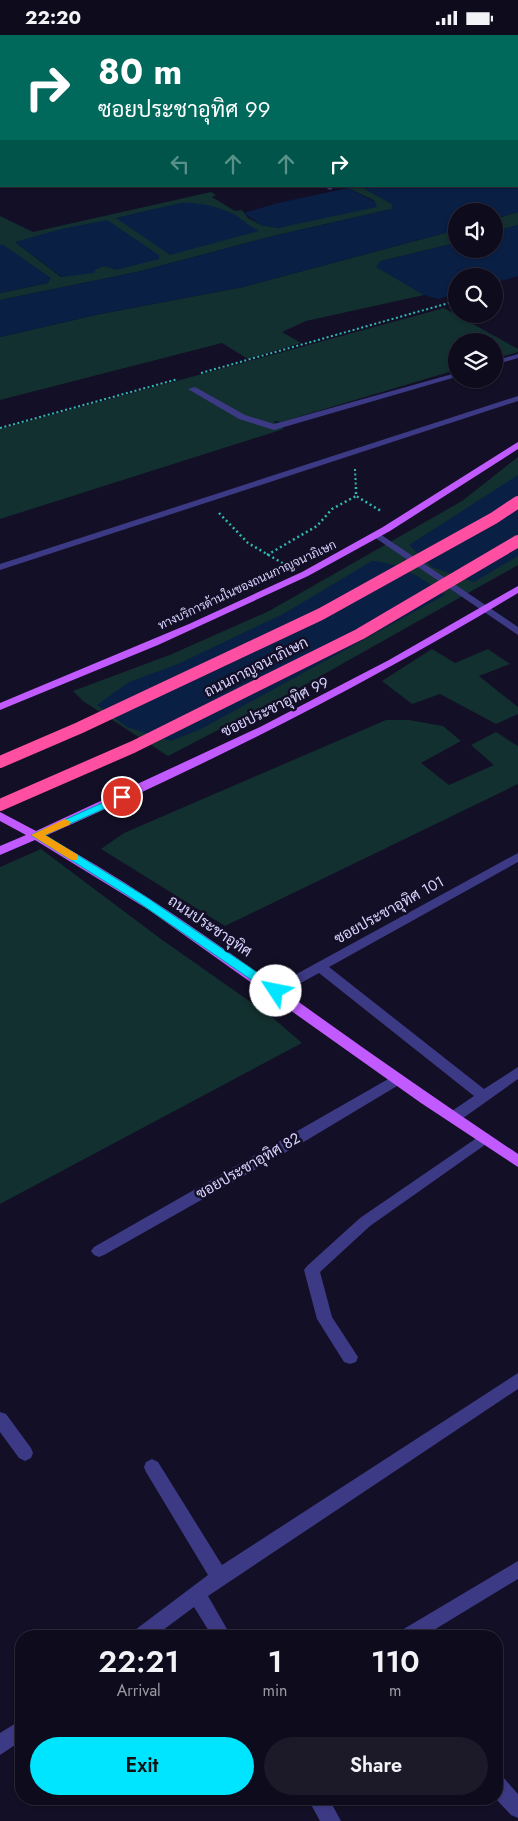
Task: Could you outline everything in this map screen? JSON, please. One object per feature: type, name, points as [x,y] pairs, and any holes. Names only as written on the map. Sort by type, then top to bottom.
[{"type":"highway","name":"ถนนกาญจนาภิเษก","points":[[0,762],[79,728],[321,614],[518,502]]},
{"type":"highway","name":"ถนนกาญจนาภิเษก","points":[[0,805],[133,747],[360,634],[518,541]]},
{"type":"main road","name":"ทางบริการด้านในของถนนกาญจนาภิเษก","points":[[0,707],[111,662],[305,574],[402,520],[518,445]]},
{"type":"main road","name":"ซอยประชาอุทิศ 99","points":[[0,851],[255,735],[350,687],[518,589]]},
{"type":"main road","name":"ถนนประชาอุทิศ","points":[[0,816],[36,835],[142,899],[276,991],[397,1079],[518,1161]]},
{"type":"street","points":[[503,360],[518,356]]},
{"type":"street","points":[[192,389],[243,419],[260,425],[274,427],[448,377]]},
{"type":"street","points":[[0,567],[518,398]]},
{"type":"street","points":[[377,535],[518,632]]},
{"type":"street","name":"ซอยประชาอุทิศ 101","points":[[276,991],[518,857]]},
{"type":"street","points":[[320,967],[483,1095]]},
{"type":"street","points":[[454,1117],[518,1072]]},
{"type":"street","name":"ซอยประชาอุทิศ 82","points":[[99,1251],[297,1139],[397,1079]]},
{"type":"street","points":[[350,1357],[325,1319],[312,1271],[365,1222],[484,1138]]},
{"type":"street","points":[[149,1630],[218,1577],[518,1380]]},
{"type":"street","points":[[0,1419],[25,1453]]},
{"type":"street","points":[[152,1467],[218,1577]]},
{"type":"street","points":[[418,1630],[518,1569]]},
{"type":"street","points":[[196,1594],[218,1630]]},
{"type":"street","points":[[0,1745],[15,1734]]},
{"type":"street","points":[[503,1792],[518,1808]]},
{"type":"street","points":[[322,1805],[331,1821]]},
{"type":"path","points":[[198,374],[448,303]]},
{"type":"path","points":[[0,428],[179,379]]},
{"type":"path","points":[[351,452],[357,462],[355,471],[356,497],[366,505],[402,520]]},
{"type":"path","points":[[266,556],[317,526],[332,509],[356,497]]},
{"type":"path","points":[[208,499],[231,528],[253,549],[305,574]]},
{"type":"green space","points":[[352,187],[362,187],[392,204],[392,209],[273,236],[137,272],[0,300],[0,293],[48,283],[50,278],[0,245],[0,216],[33,232],[211,192],[216,195],[212,197],[235,211],[242,210],[248,218],[261,225],[278,228],[375,201],[348,188]],"holes":[[[182,203],[190,203],[240,219],[246,226],[258,230],[134,229],[117,218]],[[15,242],[159,259],[105,266],[61,277]]]},
{"type":"green space","points":[[518,212],[518,225],[503,229],[503,216]]},
{"type":"green space","points":[[448,232],[448,245],[381,261],[377,266],[424,295],[306,321],[282,332],[301,343],[248,359],[222,343],[0,400],[0,337],[100,314],[243,287]]},
{"type":"green space","points":[[444,308],[448,310],[448,323],[471,323],[489,333],[448,333],[448,372],[281,422],[273,421],[284,429],[0,519],[0,429]]},
{"type":"green space","points":[[503,341],[518,349],[518,352],[503,356]]},
{"type":"green space","points":[[518,457],[518,565],[294,691],[168,756],[83,701],[73,691],[172,654],[269,611],[462,501]]},
{"type":"green space","points":[[432,649],[455,663],[488,649],[510,664],[479,676],[518,707],[518,714],[496,724],[440,694],[412,704],[382,681]]},
{"type":"green space","points":[[386,720],[409,720],[443,726],[461,741],[421,763],[449,785],[494,765],[471,745],[496,732],[518,746],[518,784],[225,926],[101,849],[124,833]]},
{"type":"green space","points":[[41,849],[161,939],[272,1017],[302,1043],[0,1204],[0,867]]},
{"type":"water","points":[[362,187],[518,187],[518,212],[503,216],[503,203],[448,203],[448,232],[243,287],[100,314],[0,337],[0,300],[137,272],[273,236],[392,209],[392,204]]},
{"type":"water","points":[[348,188],[375,202],[377,207],[278,228],[261,225],[244,213],[278,203]]},
{"type":"water","points":[[181,203],[212,206],[224,210],[237,216],[259,231],[170,255],[116,218]]},
{"type":"water","points":[[107,220],[159,255],[159,259],[116,270],[104,266],[95,270],[94,273],[62,277],[15,242],[61,229]]},
{"type":"water","points":[[518,225],[518,276],[503,280],[503,268],[448,268],[448,296],[438,299],[424,295],[376,267],[381,261],[448,245],[448,258],[503,258],[503,229]]},
{"type":"water","points":[[2,244],[51,278],[48,283],[0,293],[0,245]]},
{"type":"water","points":[[518,475],[518,556],[474,582],[432,567],[409,545]]},
{"type":"water","points":[[372,561],[383,562],[411,572],[445,595],[201,729],[171,741],[127,727],[97,705],[129,682],[178,664],[283,614]]},
{"type":"slow traffic","points":[[65,822],[36,835],[75,857]]},
{"type":"route","points":[[122,797],[36,835],[142,899],[276,991]]}]
